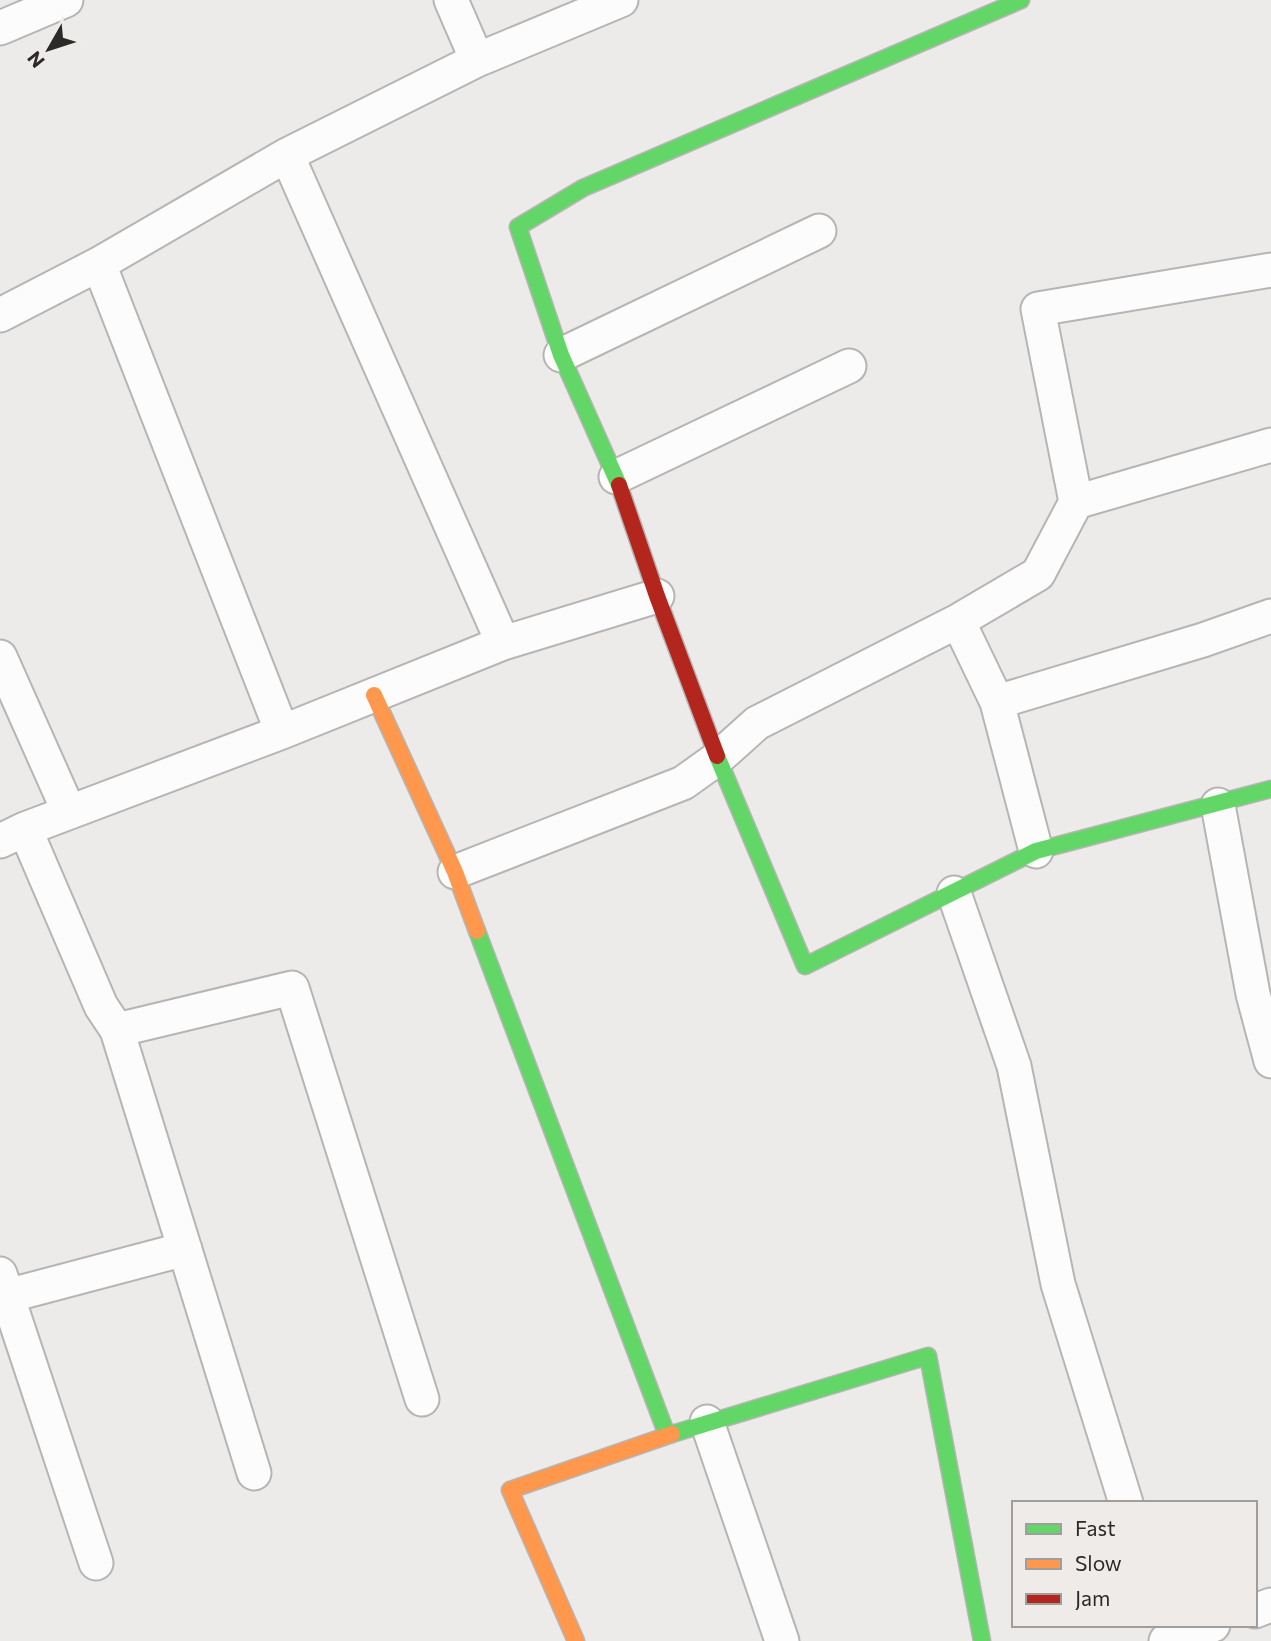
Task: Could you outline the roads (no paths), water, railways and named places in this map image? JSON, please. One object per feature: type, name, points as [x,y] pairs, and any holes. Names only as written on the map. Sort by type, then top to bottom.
[{"type":"street","points":[[0,28],[65,0]]},
{"type":"street","points":[[451,0],[477,60]]},
{"type":"street","points":[[0,315],[99,264],[287,155],[477,60],[621,0]]},
{"type":"street","points":[[1021,0],[583,188],[518,227],[561,355],[616,477],[718,758],[805,966],[1036,851],[1271,789]]},
{"type":"street","points":[[287,155],[503,643]]},
{"type":"street","points":[[561,355],[819,231]]},
{"type":"street","points":[[99,264],[282,732]]},
{"type":"street","points":[[455,872],[683,783],[718,758],[757,723],[958,621],[1038,574],[1076,502],[1038,309],[1271,270]]},
{"type":"street","points":[[616,477],[849,366]]},
{"type":"street","points":[[1076,502],[1271,444]]},
{"type":"street","points":[[254,1474],[117,1030],[101,1006],[13,835],[282,732],[503,643],[657,596]]},
{"type":"street","points":[[997,702],[1203,640],[1271,616]]},
{"type":"street","points":[[958,621],[997,702],[1036,851]]},
{"type":"street","points":[[0,657],[69,812]]},
{"type":"street","points":[[374,695],[455,872],[667,1436]]},
{"type":"street","points":[[1218,805],[1253,994],[1271,1061]]},
{"type":"street","points":[[954,893],[1014,1066],[1058,1284],[1125,1501]]},
{"type":"street","points":[[117,1030],[292,988],[422,1399]]},
{"type":"street","points":[[96,1563],[4,1285],[185,1249]]},
{"type":"street","points":[[576,1641],[510,1490],[707,1422],[928,1356],[982,1641]]},
{"type":"street","points":[[707,1422],[782,1641]]},
{"type":"street","points":[[1167,1641],[1207,1627]]}]
